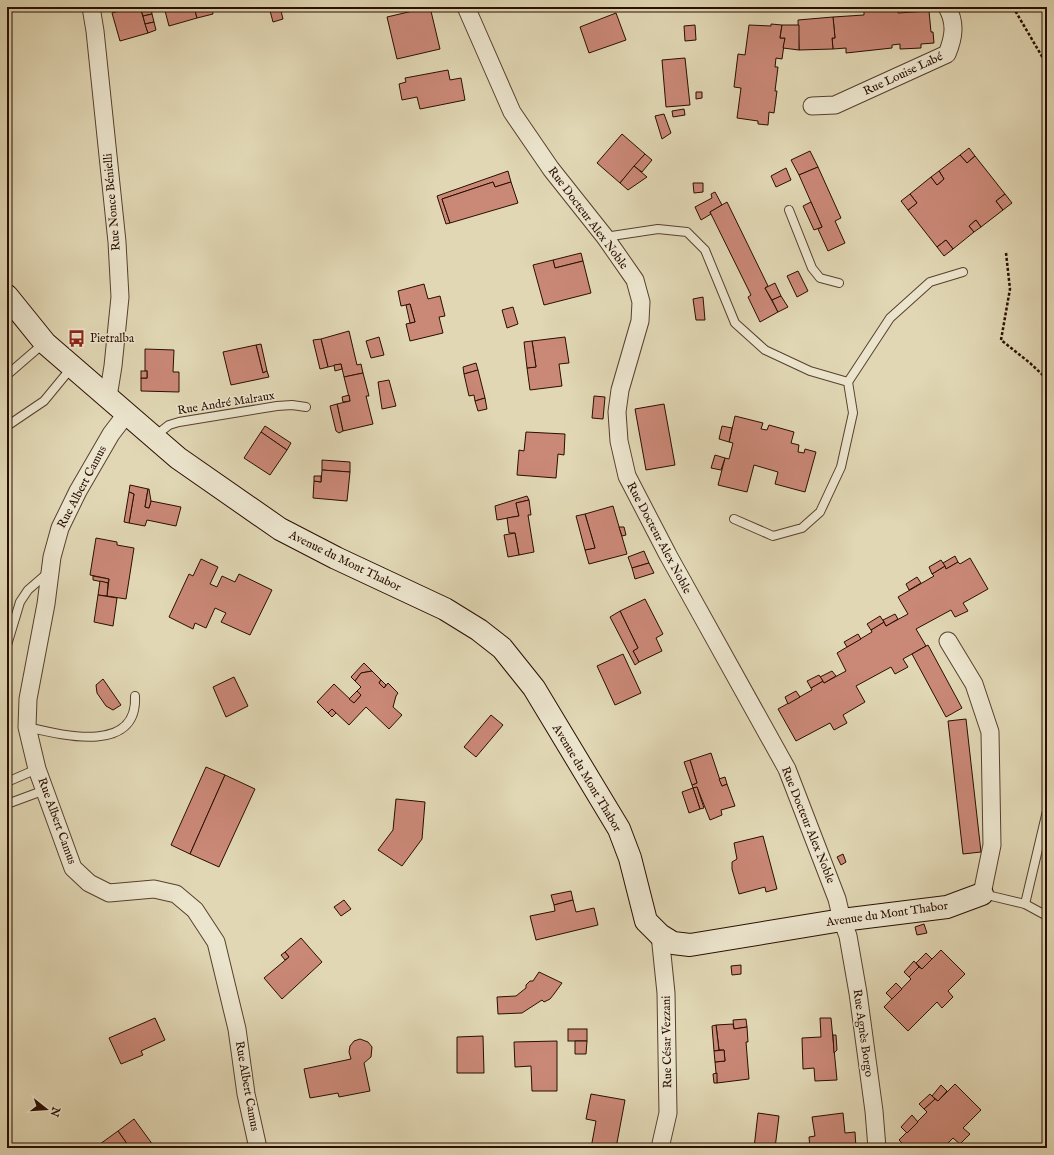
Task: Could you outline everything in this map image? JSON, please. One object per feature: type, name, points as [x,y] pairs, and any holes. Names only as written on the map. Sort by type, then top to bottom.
[{"type":"street","name":"Rue Nonce Bénielli","points":[[91,7],[95,31],[117,242],[120,297],[113,366],[108,397]]},
{"type":"street","name":"Rue Docteur Alex Noble","points":[[466,7],[512,112],[551,169],[605,237],[635,280],[641,302],[640,321],[620,390],[617,412],[619,441],[627,476],[668,555],[787,769],[837,899],[842,920]]},
{"type":"street","name":"Rue Louise Labé","points":[[812,106],[835,105],[947,54],[953,39],[953,17],[947,7]]},
{"type":"street","name":"Avenue du Mont Thabor","points":[[7,296],[45,343],[155,436],[178,458],[280,529],[336,558],[445,609],[479,630],[502,648],[534,688],[619,829],[630,858],[646,921],[660,935],[673,943],[690,945],[842,920],[947,906],[982,894]]},
{"type":"street","name":"Rue Albert Camus","points":[[127,413],[111,434],[78,491],[60,528],[52,557],[46,604],[28,699],[27,727],[37,769],[73,868],[89,884],[109,893],[154,889],[176,894],[195,910],[216,942],[237,1029],[246,1094],[258,1148]]},
{"type":"street","points":[[948,642],[974,684],[990,732],[992,845],[982,894]]},
{"type":"street","name":"Rue Agnès Borgo","points":[[842,920],[848,936],[858,993],[874,1111],[877,1148]]},
{"type":"street","name":"Rue César Vezzani","points":[[660,935],[666,993],[668,1113],[660,1148]]},
{"type":"lane","points":[[789,210],[812,268],[820,278],[839,283]]},
{"type":"lane","points":[[605,237],[658,229],[687,232],[705,250],[735,323],[765,350],[810,370],[848,382]]},
{"type":"lane","points":[[734,519],[773,536],[802,528],[820,512],[841,467],[853,413],[848,382],[890,318],[930,282],[963,272]]},
{"type":"lane","points":[[7,375],[45,343]]},
{"type":"lane","points":[[7,426],[44,401],[73,367]]},
{"type":"lane","name":"Rue André Malraux","points":[[155,436],[168,425],[180,422],[277,406],[292,405],[306,407]]},
{"type":"lane","points":[[7,645],[20,602],[28,590],[50,571]]},
{"type":"lane","points":[[27,727],[70,736],[88,738],[110,734],[124,726],[132,717],[136,707],[135,696]]},
{"type":"lane","points":[[7,782],[37,769]]},
{"type":"lane","points":[[7,804],[45,790]]},
{"type":"lane","points":[[1025,904],[1047,811]]},
{"type":"lane","points":[[982,894],[1025,904],[1047,916]]},
{"type":"path","points":[[1013,7],[1031,35],[1047,65]]},
{"type":"path","points":[[1006,254],[1010,289],[1001,340],[1047,380]]},
{"type":"green space","points":[[1043,961],[1047,961],[1047,1148],[1043,1148]]},
{"type":"building","points":[[133,7],[140,7],[148,33],[120,41],[112,13]]},
{"type":"building","points":[[140,7],[151,7],[152,14],[143,16]]},
{"type":"building","points":[[164,7],[194,7],[197,18],[169,26]]},
{"type":"building","points":[[194,7],[212,7],[213,14],[197,18]]},
{"type":"building","points":[[269,7],[280,7],[283,19],[273,22]]},
{"type":"building","points":[[430,7],[440,49],[397,59],[387,17]]},
{"type":"building","points":[[864,7],[898,7],[898,13],[929,11],[931,32],[933,32],[934,43],[921,44],[921,48],[900,49],[900,44],[892,45],[892,48],[846,53],[846,48],[833,49],[832,38],[835,38],[833,17],[864,15]]},
{"type":"building","points":[[616,13],[626,40],[589,53],[580,27]]},
{"type":"building","points":[[152,14],[154,22],[145,24],[143,16]]},
{"type":"building","points":[[833,17],[835,38],[832,38],[833,49],[799,50],[798,20]]},
{"type":"building","points":[[154,22],[156,30],[148,33],[145,24]]},
{"type":"building","points":[[771,24],[782,25],[780,38],[785,38],[782,59],[776,58],[775,67],[778,67],[775,91],[777,91],[774,113],[769,112],[768,125],[758,124],[758,121],[737,118],[741,88],[734,87],[738,54],[745,55],[749,25],[771,26]]},
{"type":"building","points":[[695,25],[696,40],[685,41],[684,26]]},
{"type":"building","points":[[782,25],[799,25],[799,50],[783,48],[785,38],[780,38]]},
{"type":"building","points":[[685,58],[690,105],[666,107],[662,60]]},
{"type":"building","points":[[448,70],[450,80],[461,78],[465,100],[420,109],[417,97],[402,100],[399,84],[406,82],[405,78]]},
{"type":"building","points":[[696,92],[702,92],[702,98],[696,99]]},
{"type":"building","points":[[684,109],[685,115],[673,117],[672,111]]},
{"type":"building","points":[[664,114],[671,133],[662,139],[655,116]]},
{"type":"building","points":[[622,134],[645,154],[620,183],[597,163]]},
{"type":"building","points":[[969,148],[975,156],[967,163],[960,155]]},
{"type":"building","points":[[810,151],[818,167],[799,175],[791,160]]},
{"type":"building","points":[[645,154],[652,160],[642,172],[634,166]]},
{"type":"building","points":[[960,155],[967,163],[975,156],[1005,194],[996,201],[1003,210],[981,227],[976,220],[969,226],[974,232],[953,249],[946,240],[937,247],[908,210],[917,203],[910,194],[931,177],[937,185],[944,179],[939,171]]},
{"type":"building","points":[[634,166],[647,177],[628,190],[620,183]]},
{"type":"building","points":[[818,167],[841,218],[835,221],[845,243],[828,251],[818,229],[822,227],[799,175]]},
{"type":"building","points":[[786,168],[791,180],[776,187],[771,176]]},
{"type":"building","points":[[508,171],[511,182],[495,187],[493,182],[442,199],[450,223],[446,224],[437,196]]},
{"type":"building","points":[[939,171],[944,179],[937,185],[931,177]]},
{"type":"building","points":[[493,182],[495,187],[511,182],[518,203],[450,223],[442,199]]},
{"type":"building","points":[[693,183],[703,183],[703,192],[694,193]]},
{"type":"building","points":[[715,192],[722,205],[710,212],[711,214],[701,220],[695,207],[712,198],[711,194]]},
{"type":"building","points":[[910,194],[917,203],[908,210],[901,201]]},
{"type":"building","points":[[1005,194],[1012,203],[1003,210],[996,201]]},
{"type":"building","points":[[727,202],[768,286],[765,288],[778,312],[760,322],[748,297],[751,295],[710,212]]},
{"type":"building","points":[[811,202],[822,227],[814,230],[803,206]]},
{"type":"building","points":[[976,220],[981,227],[974,232],[969,226]]},
{"type":"building","points":[[946,240],[953,249],[944,256],[937,247]]},
{"type":"building","points":[[581,253],[583,261],[555,268],[553,260]]},
{"type":"building","points":[[553,260],[555,268],[583,261],[591,293],[544,305],[533,265]]},
{"type":"building","points":[[798,271],[808,291],[797,297],[787,276]]},
{"type":"building","points":[[775,283],[781,296],[772,300],[765,288]]},
{"type":"building","points":[[424,284],[428,299],[440,296],[445,316],[439,317],[443,333],[410,341],[406,324],[415,322],[410,304],[401,306],[398,291]]},
{"type":"building","points":[[781,296],[788,307],[778,312],[772,300]]},
{"type":"building","points":[[703,297],[705,320],[696,320],[693,299]]},
{"type":"building","points":[[410,304],[415,322],[410,323],[406,305]]},
{"type":"building","points":[[513,307],[518,324],[507,328],[502,310]]},
{"type":"building","points":[[349,331],[357,365],[361,364],[363,373],[344,377],[341,364],[328,367],[321,339]]},
{"type":"building","points":[[379,337],[384,355],[371,358],[366,341]]},
{"type":"building","points":[[565,337],[569,363],[559,364],[562,386],[530,390],[527,368],[536,367],[532,341]]},
{"type":"building","points":[[321,339],[328,367],[320,369],[313,340]]},
{"type":"building","points":[[532,341],[536,367],[527,368],[524,342]]},
{"type":"building","points":[[261,344],[267,371],[263,373],[256,345]]},
{"type":"building","points":[[256,345],[263,373],[267,371],[269,377],[231,385],[223,352]]},
{"type":"building","points":[[145,349],[174,350],[173,372],[179,372],[179,392],[141,391],[141,378],[147,378],[147,371],[145,371]]},
{"type":"building","points":[[476,363],[478,370],[464,374],[463,367]]},
{"type":"building","points":[[341,364],[342,369],[335,371],[334,365]]},
{"type":"building","points":[[478,370],[485,398],[475,401],[474,395],[469,396],[464,374]]},
{"type":"building","points":[[141,371],[147,371],[147,378],[141,378]]},
{"type":"building","points":[[363,373],[369,396],[366,396],[373,424],[343,431],[337,404],[350,401],[344,377]]},
{"type":"building","points":[[389,380],[396,406],[382,409],[378,382]]},
{"type":"building","points":[[349,395],[350,401],[343,402],[342,397]]},
{"type":"building","points":[[594,396],[605,397],[603,419],[592,418]]},
{"type":"building","points":[[485,398],[487,409],[478,411],[475,401]]},
{"type":"building","points":[[337,404],[343,431],[339,433],[336,431],[330,406]]},
{"type":"building","points":[[664,404],[675,465],[646,470],[635,409]]},
{"type":"building","points":[[735,416],[763,423],[761,429],[767,430],[769,425],[794,432],[791,443],[799,445],[798,452],[804,453],[805,449],[816,452],[805,492],[775,484],[778,472],[754,465],[747,492],[718,485],[725,458],[729,459],[733,443],[729,442]]},
{"type":"building","points":[[265,426],[291,443],[287,450],[261,432]]},
{"type":"building","points":[[722,426],[732,428],[729,442],[719,439]]},
{"type":"building","points":[[261,432],[287,450],[270,475],[244,458]]},
{"type":"building","points":[[526,432],[565,434],[564,455],[558,454],[556,478],[517,475],[519,450],[524,451]]},
{"type":"building","points":[[715,455],[725,458],[721,470],[711,468]]},
{"type":"building","points":[[322,460],[350,462],[350,472],[322,470]]},
{"type":"building","points":[[322,470],[350,472],[347,501],[313,498],[314,481],[321,482]]},
{"type":"building","points":[[314,476],[321,476],[321,482],[314,481]]},
{"type":"building","points":[[130,485],[148,489],[145,507],[149,508],[151,501],[181,507],[176,526],[147,520],[145,526],[129,523],[134,494],[129,492]]},
{"type":"building","points":[[148,489],[151,501],[149,508],[145,507]]},
{"type":"building","points":[[129,492],[134,494],[129,523],[124,522]]},
{"type":"building","points":[[527,496],[529,500],[516,503],[519,516],[497,520],[495,506]]},
{"type":"building","points":[[529,500],[531,515],[528,515],[534,552],[519,555],[515,533],[509,533],[507,518],[519,516],[516,503]]},
{"type":"building","points":[[613,506],[627,554],[589,564],[585,550],[595,548],[585,514]]},
{"type":"building","points":[[585,514],[595,548],[585,550],[576,516]]},
{"type":"building","points":[[619,527],[624,527],[626,535],[622,536]]},
{"type":"building","points":[[515,533],[519,555],[508,557],[504,535]]},
{"type":"building","points":[[96,538],[117,542],[117,545],[134,548],[126,599],[107,596],[109,579],[90,575]]},
{"type":"building","points":[[644,551],[649,563],[632,568],[628,557]]},
{"type":"building","points":[[955,556],[958,562],[946,569],[943,563]]},
{"type":"building","points":[[970,558],[988,589],[963,603],[968,611],[955,617],[951,610],[916,629],[926,646],[903,659],[908,667],[895,674],[891,667],[856,686],[865,702],[843,715],[847,723],[834,730],[830,723],[796,741],[778,709],[812,690],[811,688],[823,681],[824,683],[846,671],[837,653],[872,632],[871,630],[884,622],[886,626],[908,614],[898,597],[934,576],[932,574],[945,566],[946,569],[958,562],[960,564]]},
{"type":"building","points":[[201,559],[218,567],[210,584],[217,587],[222,576],[235,582],[239,574],[272,590],[250,635],[221,622],[226,613],[215,608],[206,628],[195,623],[193,629],[169,617],[189,574],[193,576]]},
{"type":"building","points":[[941,560],[945,566],[932,574],[929,567]]},
{"type":"building","points":[[649,563],[654,573],[635,579],[632,568]]},
{"type":"building","points":[[93,576],[109,579],[108,583],[93,580]]},
{"type":"building","points":[[917,577],[921,583],[909,590],[906,584]]},
{"type":"building","points":[[100,581],[108,583],[107,596],[98,595]]},
{"type":"building","points":[[98,595],[117,598],[113,626],[94,622]]},
{"type":"building","points":[[645,599],[663,634],[656,638],[662,651],[639,662],[633,651],[638,648],[620,611]]},
{"type":"building","points":[[620,611],[638,648],[633,651],[639,662],[635,665],[610,617]]},
{"type":"building","points":[[895,614],[898,619],[886,626],[883,620]]},
{"type":"building","points":[[880,616],[884,622],[871,630],[867,624]]},
{"type":"building","points":[[858,634],[861,639],[847,647],[844,642]]},
{"type":"building","points":[[928,645],[962,708],[946,717],[912,654]]},
{"type":"building","points":[[623,654],[641,693],[615,705],[597,666]]},
{"type":"building","points":[[364,663],[372,671],[361,673],[355,681],[351,677]]},
{"type":"building","points":[[372,671],[381,680],[379,683],[384,688],[388,683],[398,693],[393,707],[402,715],[389,729],[366,707],[349,725],[332,709],[328,713],[317,702],[334,684],[354,703],[361,695],[357,691],[361,687],[355,681],[361,673]]},
{"type":"building","points":[[832,671],[836,676],[824,683],[820,677]]},
{"type":"building","points":[[819,675],[823,681],[811,688],[807,681]]},
{"type":"building","points":[[234,677],[248,706],[226,717],[213,687]]},
{"type":"building","points":[[103,679],[121,705],[113,710],[106,706],[97,693],[96,685]]},
{"type":"building","points":[[381,680],[386,685],[384,688],[379,683]]},
{"type":"building","points":[[357,691],[361,695],[354,703],[349,699]]},
{"type":"building","points":[[796,691],[800,697],[788,704],[785,697]]},
{"type":"building","points":[[332,709],[336,713],[332,717],[328,713]]},
{"type":"building","points":[[491,715],[503,725],[476,757],[464,747]]},
{"type":"building","points":[[966,719],[981,852],[963,854],[948,721]]},
{"type":"building","points":[[711,753],[722,786],[727,784],[735,806],[721,810],[722,815],[710,820],[697,787],[693,788],[692,785],[697,783],[690,760]]},
{"type":"building","points":[[690,760],[697,783],[692,785],[684,762]]},
{"type":"building","points":[[206,767],[225,775],[190,854],[171,845]]},
{"type":"building","points":[[225,775],[255,789],[219,867],[190,854]]},
{"type":"building","points":[[725,777],[727,784],[722,786],[719,779]]},
{"type":"building","points":[[697,787],[704,808],[700,809],[693,788]]},
{"type":"building","points":[[693,788],[700,809],[689,813],[682,792]]},
{"type":"building","points":[[396,799],[425,802],[422,839],[402,866],[378,850],[393,830]]},
{"type":"building","points":[[763,836],[777,889],[766,892],[765,887],[739,894],[732,869],[732,862],[737,859],[734,843]]},
{"type":"building","points":[[843,854],[846,862],[841,865],[837,857]]},
{"type":"building","points":[[571,891],[573,900],[554,905],[551,895]]},
{"type":"building","points":[[344,900],[351,909],[341,916],[334,907]]},
{"type":"building","points":[[573,900],[576,912],[594,908],[598,925],[536,940],[530,916],[555,911],[554,905]]},
{"type":"building","points":[[924,924],[927,933],[917,935],[915,927]]},
{"type":"building","points":[[301,938],[322,962],[282,999],[264,978],[289,957],[285,952]]},
{"type":"building","points":[[941,950],[965,974],[948,991],[953,997],[942,1008],[937,1002],[908,1031],[884,1007],[911,979],[909,977],[919,967],[922,969]]},
{"type":"building","points":[[285,952],[289,957],[285,960],[281,955]]},
{"type":"building","points":[[926,953],[932,959],[922,969],[916,963]]},
{"type":"building","points":[[914,961],[919,967],[909,977],[904,972]]},
{"type":"building","points":[[741,965],[741,974],[732,975],[731,966]]},
{"type":"building","points":[[539,972],[562,983],[550,999],[544,1002],[542,1000],[522,1013],[498,1014],[497,997],[516,996],[526,988],[526,985],[530,981],[533,981]]},
{"type":"building","points":[[896,983],[902,989],[892,999],[886,993]]},
{"type":"building","points":[[155,1018],[165,1040],[141,1051],[143,1055],[121,1064],[109,1038]]},
{"type":"building","points":[[820,1018],[831,1018],[837,1080],[815,1081],[814,1068],[803,1069],[802,1038],[821,1037]]},
{"type":"building","points":[[746,1019],[747,1027],[734,1029],[733,1020]]},
{"type":"building","points":[[733,1024],[734,1029],[747,1027],[748,1042],[746,1042],[749,1079],[717,1083],[715,1062],[725,1061],[724,1050],[719,1050],[716,1025]]},
{"type":"building","points":[[716,1025],[719,1050],[714,1051],[712,1026]]},
{"type":"building","points":[[568,1029],[587,1029],[587,1041],[568,1041]]},
{"type":"building","points":[[833,1035],[836,1035],[837,1050],[834,1053]]},
{"type":"building","points":[[483,1036],[484,1073],[457,1073],[457,1037]]},
{"type":"building","points":[[360,1039],[368,1042],[372,1047],[371,1057],[364,1063],[370,1091],[339,1097],[338,1093],[310,1098],[304,1069],[351,1059],[349,1052],[350,1046],[354,1041]]},
{"type":"building","points":[[557,1041],[557,1091],[532,1091],[531,1066],[515,1067],[514,1042]]},
{"type":"building","points":[[575,1041],[587,1041],[586,1054],[575,1054]]},
{"type":"building","points":[[724,1050],[725,1061],[715,1062],[714,1051]]},
{"type":"building","points":[[717,1073],[717,1083],[714,1083],[713,1074]]},
{"type":"building","points":[[955,1084],[981,1110],[963,1128],[970,1134],[960,1144],[953,1138],[943,1148],[907,1148],[899,1140],[927,1112],[924,1109],[935,1099],[938,1101]]},
{"type":"building","points":[[941,1085],[947,1091],[938,1101],[932,1096]]},
{"type":"building","points":[[591,1094],[625,1100],[616,1148],[591,1148],[596,1121],[586,1119]]},
{"type":"building","points":[[930,1094],[935,1099],[924,1109],[919,1104]]},
{"type":"building","points":[[758,1113],[779,1116],[775,1148],[754,1148]]},
{"type":"building","points":[[843,1113],[845,1133],[855,1132],[856,1148],[810,1148],[809,1137],[815,1136],[812,1117]]},
{"type":"building","points":[[912,1115],[918,1122],[907,1133],[901,1127]]},
{"type":"building","points":[[134,1119],[153,1145],[148,1148],[130,1148],[118,1131]]},
{"type":"building","points":[[118,1131],[130,1148],[102,1148],[100,1144]]},
{"type":"place","name":"Pietralba","points":[[77,338]]}]
